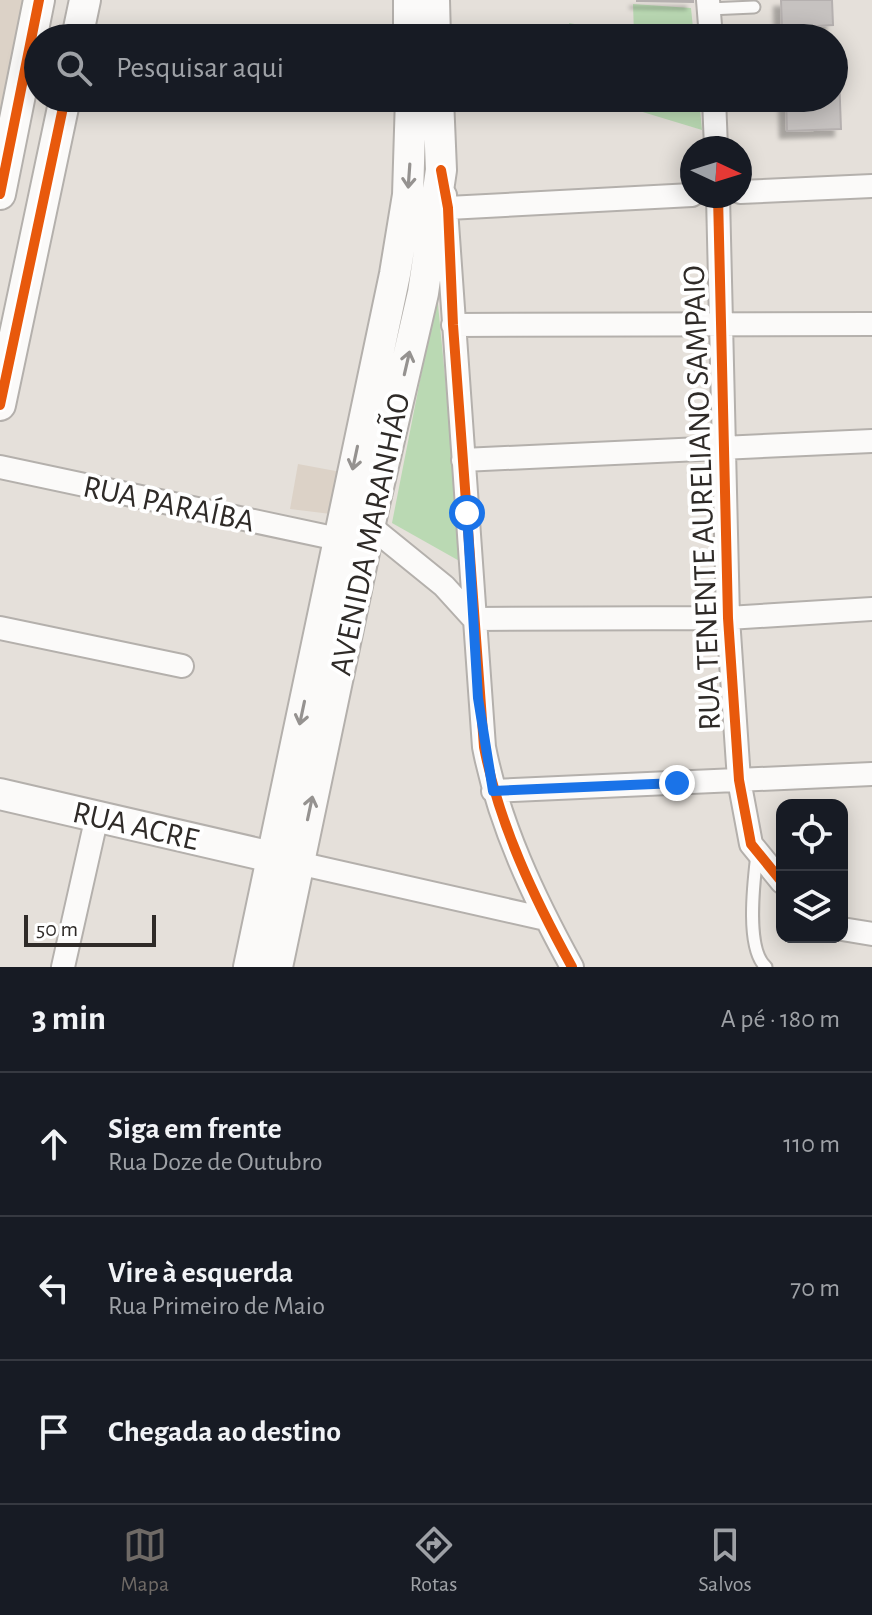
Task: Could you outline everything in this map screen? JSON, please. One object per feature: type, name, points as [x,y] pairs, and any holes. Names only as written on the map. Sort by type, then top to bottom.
[{"type":"main road","points":[[34,24],[39,0]]},
{"type":"main road","points":[[80,24],[85,0]]},
{"type":"main road","points":[[409,0],[409,24]]},
{"type":"main road","points":[[434,0],[435,24]]},
{"type":"main road","points":[[0,194],[24,75]]},
{"type":"main road","points":[[0,405],[62,112]]},
{"type":"main road","name":"AVENIDA MARANHÃO","points":[[277,967],[285,860],[338,539],[408,195],[411,112]]},
{"type":"main road","name":"AVENIDA MARANHÃO","points":[[249,967],[285,860],[370,526],[423,293],[441,170],[439,112]]},
{"type":"main road","name":"RUA ACRE","points":[[0,794],[285,860]]},
{"type":"street","points":[[709,4],[710,24]]},
{"type":"street","points":[[715,112],[716,136]]},
{"type":"street","points":[[441,170],[448,208],[478,698],[493,791],[546,919],[572,967]]},
{"type":"street","points":[[752,191],[872,186]]},
{"type":"street","points":[[448,208],[680,196]]},
{"type":"street","name":"RUA TENENTE AURELIANO SAMPAIO","points":[[718,208],[718,326],[725,449],[728,618],[739,780],[754,849]]},
{"type":"street","points":[[453,325],[872,324]]},
{"type":"street","points":[[463,460],[872,441]]},
{"type":"street","name":"RUA PARAÍBA","points":[[0,467],[338,539]]},
{"type":"street","points":[[370,526],[444,586],[474,619],[728,618],[872,609]]},
{"type":"street","points":[[0,628],[182,666]]},
{"type":"street","points":[[493,791],[872,774]]},
{"type":"street","points":[[63,967],[97,816]]},
{"type":"street","points":[[754,849],[776,875]]},
{"type":"street","name":"RUA ACRE","points":[[285,860],[546,919]]},
{"type":"street","points":[[848,930],[872,934]]},
{"type":"lane","points":[[709,4],[754,7]]},
{"type":"lane","points":[[754,849],[752,899],[755,937],[761,963],[766,967]]},
{"type":"shaded area","points":[[0,0],[26,0],[0,132]]},
{"type":"shaded area","points":[[298,464],[341,472],[331,514],[290,509]]},
{"type":"green space","points":[[633,4],[691,8],[693,24],[634,24]]},
{"type":"green space","points":[[643,112],[700,112],[702,130]]},
{"type":"green space","points":[[437,294],[463,563],[392,523]]},
{"type":"building","points":[[693,0],[693,2],[637,1]]},
{"type":"building","points":[[781,0],[832,0],[833,24],[782,24]]},
{"type":"building","points":[[786,112],[840,112],[841,129],[787,131]]},
{"type":"cycle path","points":[[34,24],[39,0]]},
{"type":"cycle path","points":[[0,194],[24,75]]},
{"type":"cycle path","points":[[0,405],[62,112]]},
{"type":"cycle path","points":[[441,170],[448,208],[453,325],[484,747],[499,804],[519,860],[572,967]]},
{"type":"cycle path","points":[[718,208],[728,618],[739,780],[751,844],[776,875]]},
{"type":"route","points":[[467,513],[478,698],[493,791],[677,783]]}]
